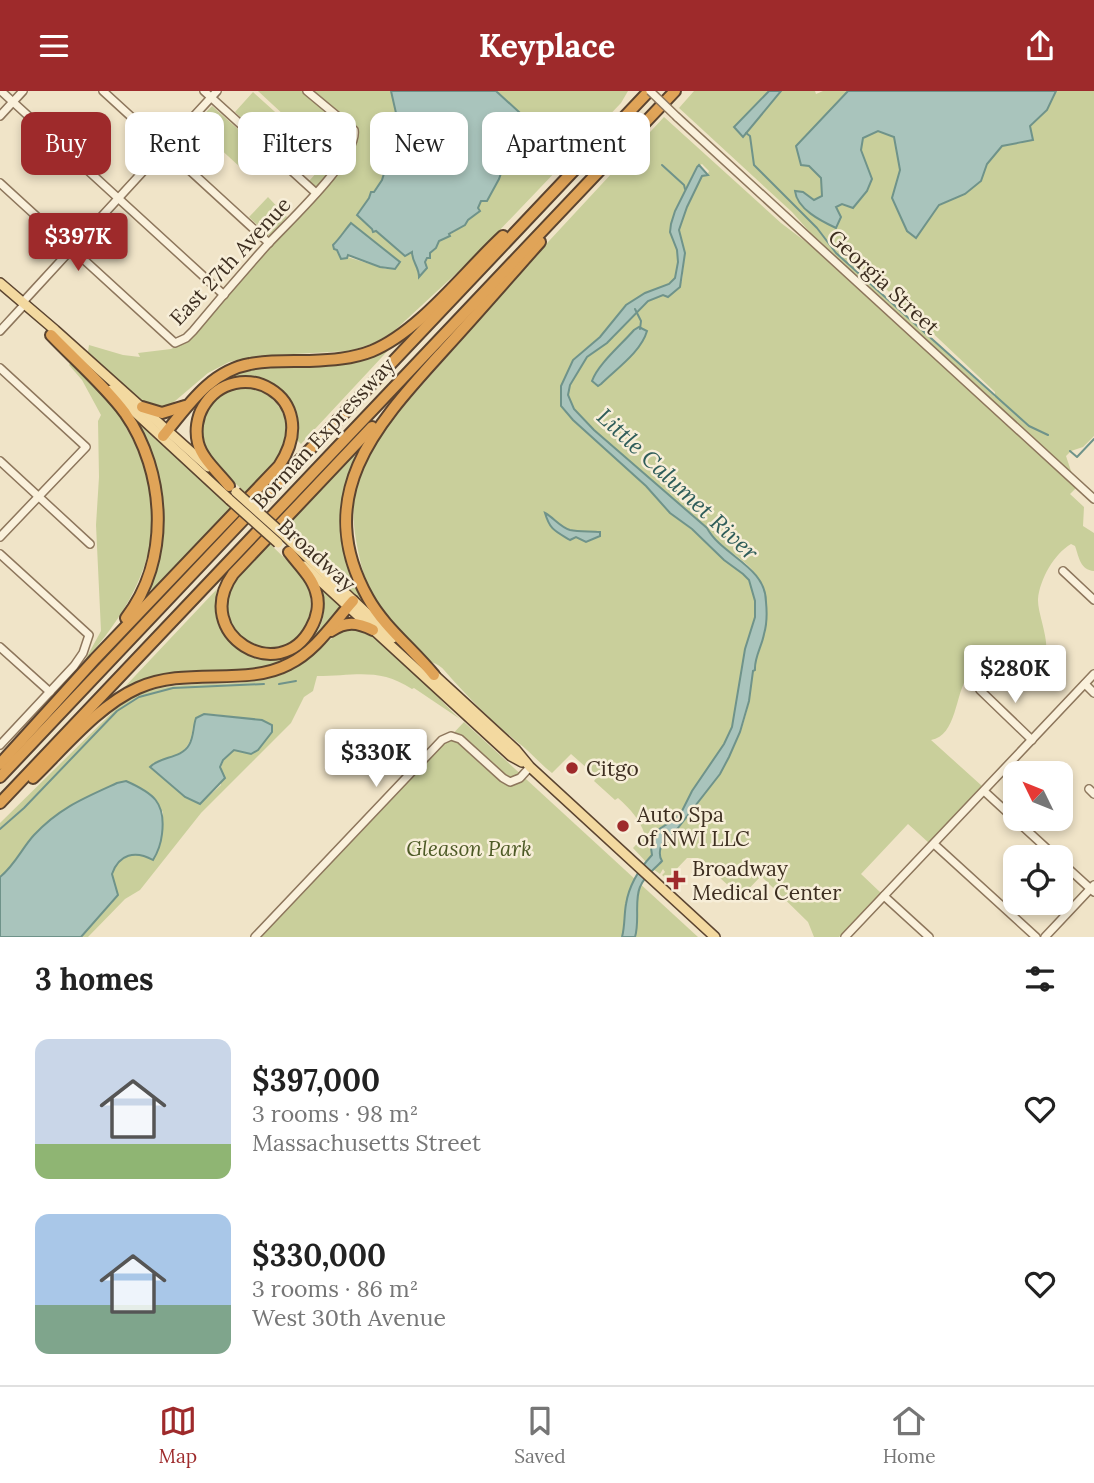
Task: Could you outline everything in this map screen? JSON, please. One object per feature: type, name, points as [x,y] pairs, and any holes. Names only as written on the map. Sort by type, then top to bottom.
[{"type":"highway","name":"Borman Expressway","points":[[0,777],[650,91]]},
{"type":"highway","name":"Borman Expressway","points":[[0,805],[675,91]]},
{"type":"highway","points":[[289,552],[316,590],[317,613],[313,625],[297,646],[285,651],[272,654],[249,650],[238,642],[223,622],[220,609],[226,584],[233,574],[406,391],[560,220],[574,197]]},
{"type":"highway","points":[[165,433],[211,382],[236,367],[252,363],[336,359],[369,352],[388,343],[407,330],[502,237],[538,208]]},
{"type":"highway","points":[[51,335],[124,412],[137,432],[155,481],[157,534],[145,586],[131,611],[95,659]]},
{"type":"highway","points":[[0,764],[95,659],[279,466],[293,439],[291,414],[278,394],[254,383],[228,385],[217,390],[207,400],[197,421],[198,442],[202,452],[232,493]]},
{"type":"highway","points":[[406,391],[380,424],[359,462],[350,485],[347,534],[352,561],[368,598],[434,675]]},
{"type":"highway","points":[[142,407],[153,412],[168,413],[190,403]]},
{"type":"highway","points":[[318,641],[351,603]]},
{"type":"highway","points":[[0,805],[104,710],[138,688],[176,677],[272,671],[289,665],[331,630],[349,623],[373,630]]},
{"type":"main road","name":"Broadway","points":[[0,283],[51,335],[165,433],[434,675],[715,937]]},
{"type":"main road","name":"Broadway","points":[[23,305],[142,407],[165,433]]},
{"type":"main road","name":"Broadway","points":[[281,540],[289,552],[351,603],[373,630],[511,756],[530,767]]},
{"type":"street","points":[[1,91],[225,295]]},
{"type":"street","points":[[0,116],[23,91]]},
{"type":"street","points":[[103,91],[126,112]]},
{"type":"street","points":[[204,91],[214,94],[316,194]]},
{"type":"street","name":"East 27th Avenue","points":[[72,249],[175,343],[186,338],[316,194],[348,150],[355,131],[307,91]]},
{"type":"street","name":"Georgia Street","points":[[650,91],[1094,499]]},
{"type":"street","points":[[198,112],[214,94]]},
{"type":"street","points":[[0,331],[140,175]]},
{"type":"street","points":[[195,175],[269,243]]},
{"type":"street","points":[[0,183],[72,249]]},
{"type":"street","points":[[0,368],[86,447],[0,537]]},
{"type":"street","points":[[0,461],[90,544]]},
{"type":"street","points":[[0,554],[89,635],[83,653],[50,692],[1,742]]},
{"type":"street","points":[[1063,571],[1094,600]]},
{"type":"street","points":[[0,647],[50,692]]},
{"type":"street","points":[[845,937],[1094,674]]},
{"type":"street","points":[[1085,684],[1094,693]]},
{"type":"street","points":[[980,690],[1032,740]]},
{"type":"street","points":[[255,937],[442,740],[451,736],[460,739],[510,782],[520,778],[530,767]]},
{"type":"street","points":[[984,791],[1043,845]]},
{"type":"street","points":[[934,844],[1036,937]]},
{"type":"street","points":[[1045,937],[1093,889],[1073,872]]},
{"type":"street","points":[[884,896],[929,937]]},
{"type":"green space","points":[[258,91],[302,91],[328,112],[281,112]]},
{"type":"green space","points":[[313,91],[391,91],[396,112],[370,112],[370,175],[384,175],[357,215],[402,253],[412,252],[419,276],[433,248],[436,248],[439,241],[465,225],[481,201],[487,201],[500,175],[552,175],[475,256],[393,332],[374,343],[350,351],[256,356],[229,362],[208,373],[168,407],[148,404],[141,400],[88,352],[89,345],[140,357],[138,353],[171,349],[191,339],[333,175],[356,175],[356,112],[337,112]],"holes":[[[348,227],[374,241],[400,262],[386,269],[338,254],[337,242]]]},
{"type":"green space","points":[[496,91],[628,91],[612,112],[519,112]]},
{"type":"green space","points":[[694,91],[769,91],[736,125],[746,133],[781,91],[815,91],[816,94],[823,91],[848,91],[796,147],[821,178],[822,196],[814,200],[803,192],[796,197],[835,207],[842,204],[872,179],[861,150],[863,138],[878,131],[894,137],[900,170],[892,199],[939,205],[965,194],[981,181],[987,164],[1002,146],[1022,143],[1030,126],[1047,110],[1056,91],[1094,91],[1094,436],[1083,447],[1066,456],[1072,474],[822,246],[792,212],[679,108]],"holes":[[[859,268],[885,288],[995,392],[995,397],[856,270]]]},
{"type":"green space","points":[[253,92],[275,112],[238,112],[238,115],[235,112]]},
{"type":"green space","points":[[212,106],[219,112],[206,112]]},
{"type":"green space","points":[[224,117],[238,129],[238,165],[224,152]]},
{"type":"green space","points":[[664,117],[781,223],[818,251],[1076,488],[1070,494],[1084,507],[1083,526],[1094,533],[1094,571],[1083,566],[1075,546],[1071,544],[1059,554],[1042,583],[1038,599],[1046,645],[1043,660],[1037,664],[1022,653],[1009,651],[979,665],[964,683],[946,731],[931,740],[982,786],[929,843],[908,824],[861,874],[881,893],[839,937],[814,937],[808,922],[761,876],[741,897],[698,858],[687,858],[667,879],[662,875],[665,872],[663,869],[660,874],[653,869],[659,865],[660,848],[668,843],[718,775],[737,739],[749,701],[753,669],[765,625],[766,603],[760,581],[749,566],[594,430],[574,409],[568,395],[570,385],[587,357],[607,343],[648,301],[663,295],[668,297],[682,281],[685,253],[679,230],[702,176],[707,176],[709,171],[702,164],[696,167],[675,211],[670,232],[677,250],[675,278],[669,284],[645,293],[626,305],[600,337],[580,353],[561,386],[561,406],[573,420],[646,486],[670,513],[743,574],[749,580],[755,601],[755,617],[745,649],[732,727],[682,811],[675,819],[652,832],[656,835],[651,848],[653,855],[647,863],[633,848],[645,835],[640,824],[631,810],[594,781],[597,777],[571,754],[552,773],[488,716],[442,668],[410,643],[377,604],[362,568],[353,508],[355,492],[366,460],[389,423],[536,255],[610,175],[650,175],[650,132]],"holes":[[[639,327],[644,329],[634,352],[601,384],[592,380],[605,360]]]},
{"type":"green space","points":[[314,175],[327,175],[320,186],[316,187],[309,181]]},
{"type":"green space","points":[[268,197],[287,217],[269,236],[249,217]]},
{"type":"green space","points":[[395,343],[301,444],[298,441],[295,413],[284,394],[276,387],[256,378],[223,381],[195,406],[209,389],[224,378],[241,372],[333,364]]},
{"type":"green space","points":[[71,362],[107,398],[127,423],[125,426],[141,459],[150,490],[153,521],[149,550],[139,579],[125,607],[84,662],[101,631],[96,525],[98,421],[101,415],[82,380],[69,365]]},
{"type":"green space","points":[[246,387],[270,397],[278,405],[284,415],[286,438],[276,461],[246,493],[215,464],[205,451],[201,439],[206,414],[214,401],[220,395]]},
{"type":"green space","points":[[131,416],[231,508],[154,588],[147,591],[160,542],[162,494],[154,461]]},
{"type":"green space","points":[[355,454],[342,505],[342,533],[351,575],[367,607],[283,527]]},
{"type":"green space","points":[[269,543],[305,578],[314,593],[310,595],[308,621],[297,638],[281,646],[262,646],[244,639],[231,626],[226,607],[236,578]]},
{"type":"green space","points":[[217,589],[216,612],[219,626],[226,638],[248,655],[266,659],[284,656],[300,649],[313,638],[321,624],[323,608],[318,592],[324,590],[340,605],[307,646],[280,663],[247,669],[162,674],[118,694]]},
{"type":"green space","points":[[354,628],[383,644],[460,719],[414,688],[388,678],[366,674],[317,676],[313,691],[304,697],[291,723],[201,813],[140,890],[125,899],[88,937],[81,937],[113,902],[112,874],[117,861],[134,855],[153,859],[161,838],[163,812],[136,787],[117,783],[63,811],[34,835],[0,877],[0,823],[124,701],[163,688],[243,682],[283,674],[345,630]],"holes":[[[212,714],[262,720],[272,725],[250,754],[234,749],[229,753],[222,765],[221,785],[200,804],[185,797],[154,771],[153,763],[176,755],[186,748],[193,726]]]},
{"type":"green space","name":"Gleason Park","points":[[464,722],[698,937],[261,937]]},
{"type":"water","points":[[391,91],[496,91],[519,112],[482,112],[482,175],[500,175],[499,179],[487,201],[481,201],[478,208],[480,211],[465,225],[449,234],[450,236],[439,241],[425,262],[427,268],[419,277],[412,252],[405,256],[376,231],[373,232],[357,215],[384,175],[468,175],[468,112],[396,112]]},
{"type":"water","points":[[769,91],[781,91],[743,137],[734,127]]},
{"type":"water","points":[[848,91],[1056,91],[1047,110],[1030,126],[1033,140],[1002,146],[987,164],[981,181],[965,194],[939,205],[916,238],[907,231],[892,198],[900,170],[894,137],[878,131],[863,138],[861,150],[872,179],[867,191],[853,208],[842,204],[836,207],[841,217],[836,228],[811,214],[797,197],[795,191],[803,192],[814,200],[822,196],[821,178],[809,166],[801,165],[796,146]]},
{"type":"water","points":[[699,165],[708,175],[702,176],[679,230],[685,253],[680,287],[668,297],[663,295],[648,301],[607,343],[587,357],[570,385],[568,395],[574,409],[594,430],[707,528],[714,538],[759,579],[764,590],[766,622],[753,671],[749,701],[729,757],[720,774],[667,842],[663,842],[660,853],[662,861],[644,879],[638,893],[635,937],[622,937],[627,897],[643,865],[652,855],[651,848],[656,836],[653,833],[675,819],[682,811],[732,727],[745,649],[755,617],[755,601],[749,580],[743,574],[670,513],[646,486],[573,420],[561,406],[561,386],[573,360],[600,337],[626,305],[645,293],[669,284],[675,278],[678,262],[677,250],[670,232],[671,224]]},
{"type":"water","points":[[351,223],[400,262],[395,269],[380,267],[348,255],[347,258],[341,259],[333,245]]},
{"type":"water","points":[[639,327],[647,331],[644,339],[627,360],[598,386],[592,381],[599,368]]},
{"type":"water","points":[[545,513],[566,529],[600,532],[600,536],[586,542],[576,537],[570,540],[554,529]]},
{"type":"water","points":[[204,714],[262,720],[272,725],[272,732],[258,750],[251,754],[234,750],[223,760],[220,767],[225,778],[200,804],[185,797],[150,767],[185,750],[192,739],[196,718]]},
{"type":"water","points":[[126,781],[156,800],[162,814],[162,834],[153,860],[134,855],[119,862],[112,874],[118,895],[81,937],[0,937],[0,877],[30,840],[53,818],[72,805]]},
{"type":"waterway","points":[[746,133],[750,136],[754,165],[817,228],[836,253],[1029,426],[1048,435]]},
{"type":"waterway","points":[[662,165],[685,189]]},
{"type":"waterway","points":[[635,309],[641,321],[640,329]]},
{"type":"waterway","points":[[1070,451],[1077,457],[1094,439]]},
{"type":"waterway","points":[[279,684],[296,681]]},
{"type":"waterway","points":[[0,829],[24,808],[117,711],[139,697],[173,688],[264,684]]},
{"type":"place","name":"Citgo","points":[[572,768]]},
{"type":"place","name":"Auto Spa of NWI LLC","points":[[623,826]]},
{"type":"place","name":"Broadway Medical Center","points":[[676,880]]},
{"type":"water label","name":"Little Calumet River","points":[[678,484]]}]
